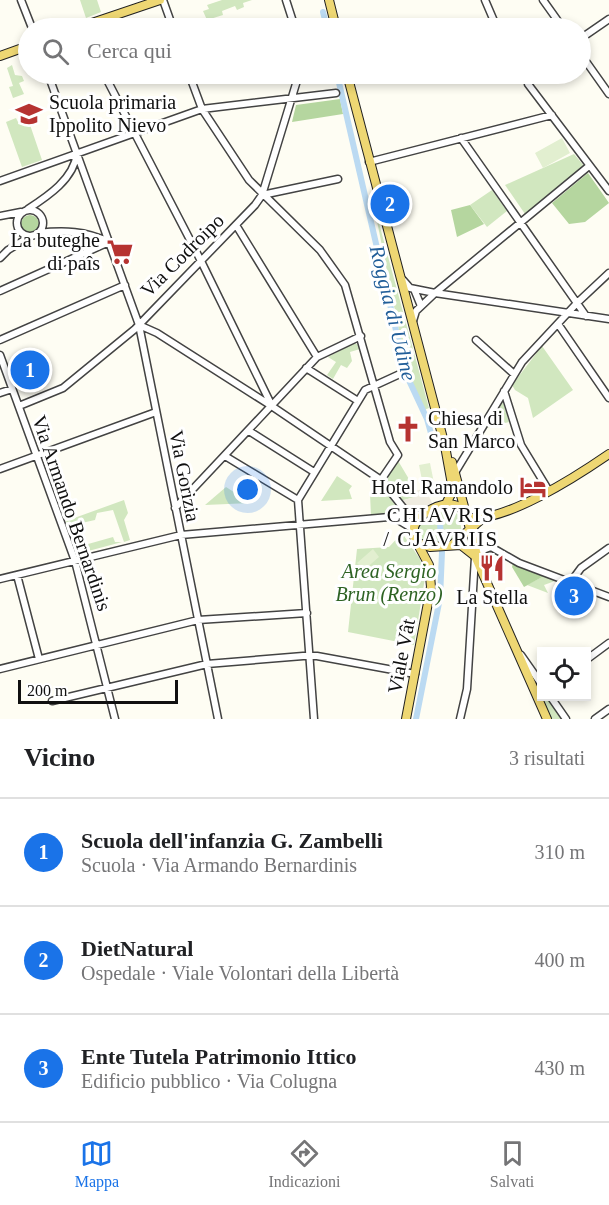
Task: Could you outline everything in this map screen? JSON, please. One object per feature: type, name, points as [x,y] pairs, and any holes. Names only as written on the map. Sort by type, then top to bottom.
[{"type":"main road","points":[[108,18],[161,0]]},
{"type":"main road","points":[[330,0],[334,18]]},
{"type":"main road","points":[[0,56],[18,50]]},
{"type":"main road","points":[[350,84],[412,325],[480,565],[547,719]]},
{"type":"main road","points":[[453,544],[484,517],[549,491],[579,475],[609,454]]},
{"type":"main road","points":[[446,504],[453,492],[453,472]]},
{"type":"main road","points":[[480,565],[478,556],[464,546],[453,544],[436,547],[418,543],[413,529],[424,514],[446,504],[458,506],[465,514],[484,517]]},
{"type":"main road","name":"Viale Vât","points":[[418,543],[429,564]]},
{"type":"main road","name":"Viale Vât","points":[[406,719],[430,595],[429,564],[436,547]]},
{"type":"street","points":[[28,18],[22,2],[30,0]]},
{"type":"street","points":[[161,0],[169,18]]},
{"type":"street","points":[[286,0],[291,18]]},
{"type":"street","points":[[486,0],[493,18]]},
{"type":"street","points":[[543,0],[556,18]]},
{"type":"street","points":[[591,31],[609,19]]},
{"type":"street","points":[[591,69],[609,94]]},
{"type":"street","name":"Via Gorizia","points":[[52,84],[139,325],[218,719]]},
{"type":"street","points":[[109,84],[272,405]]},
{"type":"street","points":[[193,84],[202,109],[262,195],[302,230],[340,277],[350,299],[390,442],[398,455],[381,480]]},
{"type":"street","name":"Via Codroipo","points":[[19,406],[63,388],[139,325],[262,195],[296,84]]},
{"type":"street","points":[[528,84],[609,190]]},
{"type":"street","points":[[0,181],[202,109],[336,93]]},
{"type":"street","points":[[369,162],[552,115]]},
{"type":"street","points":[[461,138],[586,316]]},
{"type":"street","points":[[31,236],[25,235],[17,228],[18,217],[59,186],[76,162],[77,153]]},
{"type":"street","points":[[412,325],[416,311],[435,293],[589,166]]},
{"type":"street","points":[[262,195],[338,178]]},
{"type":"street","points":[[0,216],[36,211],[42,217],[43,226],[39,233]]},
{"type":"street","points":[[236,225],[317,357]]},
{"type":"street","points":[[0,258],[8,250],[39,233],[71,230],[85,232],[109,242]]},
{"type":"street","points":[[0,291],[109,242]]},
{"type":"street","points":[[453,472],[514,374],[535,346],[609,273]]},
{"type":"street","points":[[399,275],[408,287],[414,289],[609,319]]},
{"type":"street","points":[[0,340],[125,285]]},
{"type":"street","points":[[414,289],[422,306]]},
{"type":"street","points":[[558,324],[609,398]]},
{"type":"street","points":[[139,325],[157,333],[272,405],[381,480],[409,515]]},
{"type":"street","points":[[175,508],[317,357],[361,336]]},
{"type":"street","points":[[476,340],[514,374]]},
{"type":"street","name":"Via Armando Bernardinis","points":[[0,355],[75,561],[116,719]]},
{"type":"street","points":[[306,368],[358,401]]},
{"type":"street","points":[[314,719],[298,500],[365,390],[402,373]]},
{"type":"street","points":[[0,393],[12,389]]},
{"type":"street","points":[[504,391],[521,445],[549,491]]},
{"type":"street","points":[[0,469],[156,412]]},
{"type":"street","points":[[249,430],[314,472]]},
{"type":"street","points":[[225,456],[298,500]]},
{"type":"street","points":[[0,579],[181,536],[424,514]]},
{"type":"street","points":[[393,517],[413,529]]},
{"type":"street","points":[[460,719],[466,689],[478,556],[471,529]]},
{"type":"street","points":[[478,556],[486,548],[491,547],[514,561],[609,597]]},
{"type":"street","points":[[570,583],[581,568],[609,548]]},
{"type":"street","points":[[17,574],[39,659]]},
{"type":"street","points":[[0,669],[198,621],[307,613]]},
{"type":"street","points":[[591,656],[609,643]]},
{"type":"street","points":[[518,650],[537,677]]},
{"type":"street","points":[[52,701],[207,664],[310,655],[415,674]]},
{"type":"street","points":[[553,701],[566,719]]},
{"type":"street","points":[[595,719],[609,709]]},
{"type":"green space","points":[[80,0],[97,0],[101,12],[86,18]]},
{"type":"green space","points":[[222,0],[252,0],[243,3],[244,7],[237,10],[235,6],[222,11],[223,15],[213,18],[206,18],[203,11],[209,9],[207,5]]},
{"type":"green space","points":[[12,65],[24,94],[13,98],[9,87],[13,86],[7,68]]},
{"type":"green space","points":[[340,99],[343,114],[292,122],[296,105]]},
{"type":"green space","points":[[16,118],[18,122],[28,119],[42,160],[22,167],[6,122]]},
{"type":"green space","points":[[562,138],[570,153],[543,168],[535,153]]},
{"type":"green space","points":[[574,154],[584,166],[525,214],[505,185]]},
{"type":"green space","points":[[588,173],[609,203],[585,222],[569,224],[552,203]]},
{"type":"green space","points":[[492,190],[507,211],[487,227],[470,205]]},
{"type":"green space","points":[[373,201],[429,408],[424,410],[409,381]]},
{"type":"green space","points":[[470,205],[484,224],[457,237],[451,210]]},
{"type":"green space","points":[[30,215],[36,218],[39,224],[36,230],[30,233],[24,230],[21,224],[24,218]]},
{"type":"green space","points":[[354,343],[359,345],[360,349],[350,352],[352,361],[347,368],[341,365],[333,379],[327,375],[336,362],[328,357]]},
{"type":"green space","points":[[542,346],[573,390],[533,418],[528,398],[515,390],[512,385]]},
{"type":"green space","points":[[503,402],[509,422],[487,428]]},
{"type":"green space","points":[[397,459],[419,496],[400,501],[389,485],[387,477]]},
{"type":"green space","points":[[430,463],[434,483],[423,485],[419,465]]},
{"type":"green space","points":[[337,476],[352,486],[349,490],[352,499],[321,501]]},
{"type":"green space","points":[[379,483],[398,509],[391,514],[371,515],[370,494]]},
{"type":"green space","points":[[226,487],[251,503],[205,505]]},
{"type":"green space","points":[[124,500],[128,513],[124,520],[130,540],[124,542],[113,510],[97,513],[95,520],[68,526],[66,521]]},
{"type":"green space","points":[[448,508],[459,515],[462,533],[442,542],[431,543],[421,540],[417,530],[421,522]]},
{"type":"green space","name":"Area Sergio Brun (Renzo)","points":[[402,533],[420,559],[425,578],[414,645],[348,632],[357,549],[389,547]]},
{"type":"green space","points":[[78,535],[81,546],[113,537],[115,542],[122,542],[77,554],[72,537]]},
{"type":"green space","points":[[373,549],[379,557],[364,570],[357,563]]},
{"type":"green space","points":[[513,563],[544,576],[524,587],[512,567]]},
{"type":"green space","points":[[544,576],[555,581],[544,585],[548,593],[527,585]]},
{"type":"green space","points":[[544,701],[550,701],[562,719],[551,719]]},
{"type":"shaded area","points":[[425,488],[433,505],[407,511],[400,501],[418,496],[416,491]]},
{"type":"waterway","name":"Roggia di Udine","points":[[323,12],[324,18]]},
{"type":"waterway","name":"Roggia di Udine","points":[[339,84],[406,374],[427,419],[434,444]]},
{"type":"waterway","name":"Roggia di Udine","points":[[370,224],[379,261]]},
{"type":"waterway","name":"Roggia di Udine","points":[[440,522],[441,541]]},
{"type":"waterway","name":"Roggia di Udine","points":[[416,719],[440,598],[442,552]]},
{"type":"place","name":"Scuola primaria Ippolito Nievo","points":[[29,114]]},
{"type":"place","name":"DietNatural","points":[[390,204]]},
{"type":"place","name":"La buteghe di paîs","points":[[120,252]]},
{"type":"place","name":"Scuola dell'infanzia G. Zambelli","points":[[30,370]]},
{"type":"place","name":"Chiesa di San Marco","points":[[408,429]]},
{"type":"place","name":"Hotel Ramandolo","points":[[533,487]]},
{"type":"place","name":"La Stella","points":[[492,568]]},
{"type":"place","name":"Ente Tutela Patrimonio Ittico","points":[[574,596]]},
{"type":"district","name":"CHIAVRIS / CJAVRIIS","points":[[441,527]]}]
